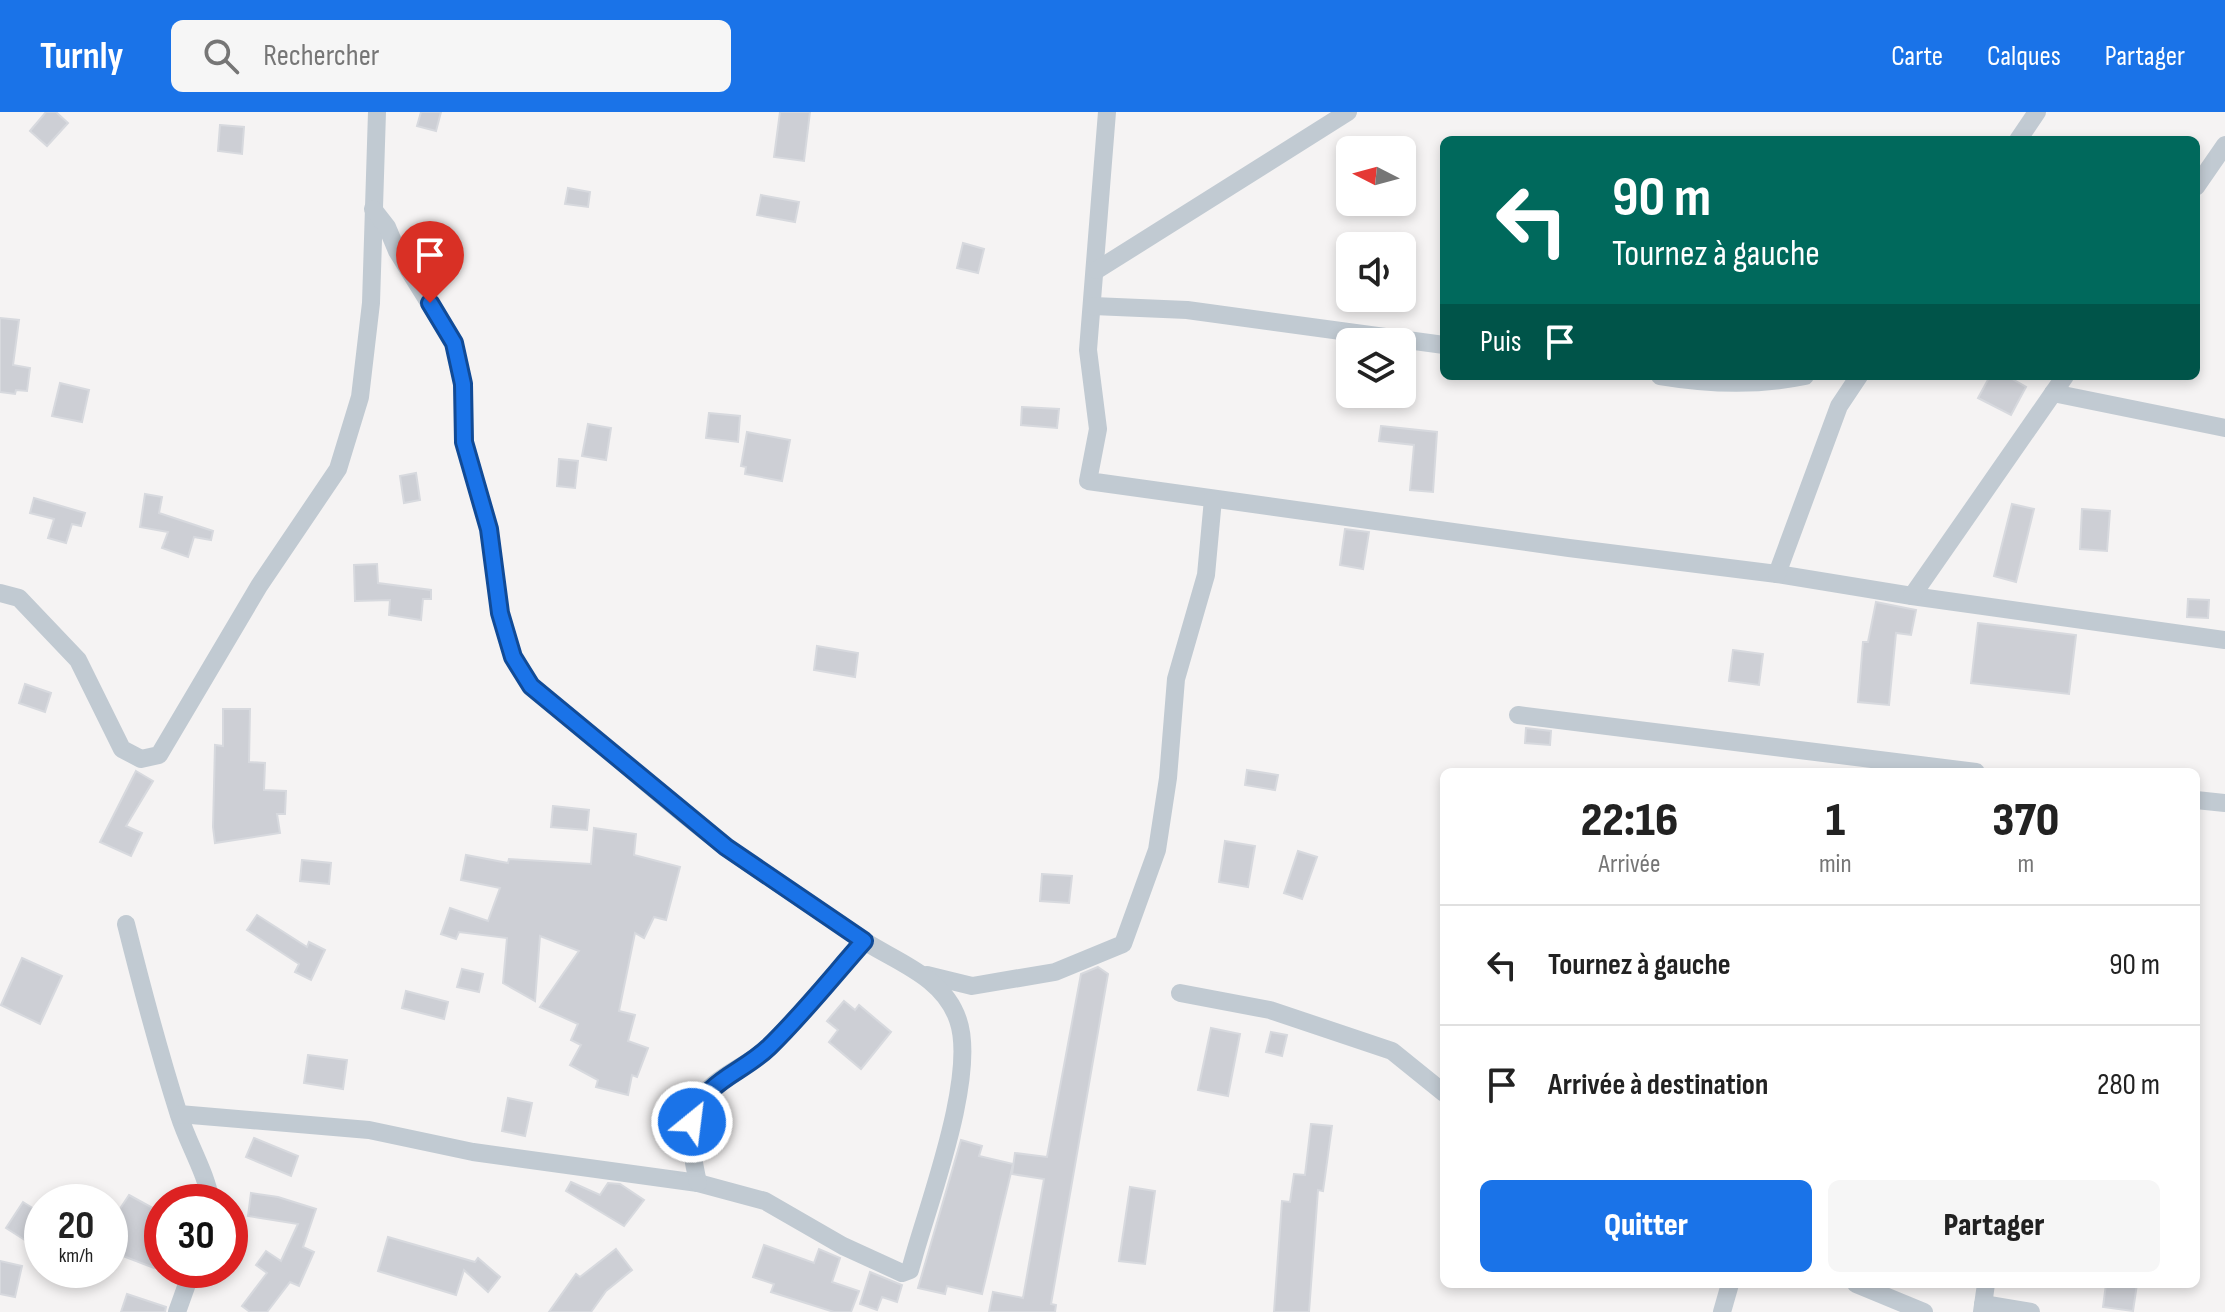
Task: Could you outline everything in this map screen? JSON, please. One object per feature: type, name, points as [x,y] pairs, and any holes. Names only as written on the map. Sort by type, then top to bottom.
[{"type":"street","points":[[0,593],[19,598],[78,660],[122,749],[141,759],[159,755],[259,586],[338,469],[360,397],[371,303],[377,112]]},
{"type":"street","points":[[1107,112],[1097,270],[1088,350],[1098,429],[1088,481],[1777,574],[2225,640]]},
{"type":"street","points":[[1097,270],[1348,112]]},
{"type":"street","points":[[2021,136],[2037,112]]},
{"type":"street","points":[[2200,181],[2225,145]]},
{"type":"street","points":[[179,1114],[369,1130],[473,1152],[698,1183],[765,1201],[884,1267],[902,1273],[910,1270],[955,1106],[964,1050],[958,1019],[946,996],[923,974],[864,941],[726,847],[531,686],[513,657],[500,613],[489,529],[464,442],[463,384],[454,343],[397,251],[387,227],[373,209]]},
{"type":"street","points":[[1093,306],[1187,310],[1440,344]]},
{"type":"street","points":[[1686,380],[1771,383],[1786,380]]},
{"type":"street","points":[[1777,574],[1839,406],[1856,380]]},
{"type":"street","points":[[1912,596],[2062,380]]},
{"type":"street","points":[[2053,393],[2225,428]]},
{"type":"street","points":[[923,974],[972,986],[1055,972],[1123,944],[1157,850],[1168,778],[1176,679],[1206,575],[1213,499]]},
{"type":"street","points":[[1518,715],[1944,768]]},
{"type":"street","points":[[2200,800],[2225,803]]},
{"type":"street","points":[[126,924],[158,1049],[179,1114],[207,1184]]},
{"type":"street","points":[[698,1183],[691,1150],[692,1122],[698,1103],[711,1088],[767,1049],[864,941]]},
{"type":"street","points":[[1180,993],[1270,1010],[1392,1051],[1440,1090]]},
{"type":"street","points":[[177,1312],[186,1288]]},
{"type":"street","points":[[1722,1312],[1729,1288]]},
{"type":"street","points":[[1866,1288],[1924,1312]]},
{"type":"street","points":[[1985,1288],[1982,1308],[2031,1312]]},
{"type":"building","points":[[46,112],[56,112],[68,123],[47,146],[30,131]]},
{"type":"building","points":[[421,112],[441,112],[436,131],[417,126]]},
{"type":"building","points":[[780,112],[810,112],[804,161],[774,157]]},
{"type":"building","points":[[220,125],[244,127],[242,154],[218,151]]},
{"type":"building","points":[[568,188],[590,192],[588,207],[565,204]]},
{"type":"building","points":[[761,195],[799,202],[795,222],[757,215]]},
{"type":"building","points":[[963,243],[984,249],[978,273],[957,268]]},
{"type":"building","points":[[0,318],[19,320],[13,365],[30,368],[27,391],[16,390],[15,394],[0,392]]},
{"type":"building","points":[[1988,380],[2014,380],[2026,387],[2011,415],[1978,398]]},
{"type":"building","points":[[60,383],[89,390],[82,422],[52,416]]},
{"type":"building","points":[[1022,407],[1059,409],[1057,428],[1021,425]]},
{"type":"building","points":[[709,413],[740,416],[738,442],[706,438]]},
{"type":"building","points":[[588,424],[611,428],[606,460],[582,456]]},
{"type":"building","points":[[1381,426],[1437,432],[1433,492],[1410,490],[1414,445],[1379,441]]},
{"type":"building","points":[[747,432],[790,440],[782,481],[745,474],[746,467],[741,466]]},
{"type":"building","points":[[559,459],[578,461],[575,488],[557,486]]},
{"type":"building","points":[[416,473],[420,500],[404,503],[400,476]]},
{"type":"building","points":[[145,494],[162,497],[159,513],[213,531],[211,540],[194,537],[188,557],[162,548],[168,532],[140,527]]},
{"type":"building","points":[[34,498],[85,513],[81,526],[72,524],[66,543],[48,538],[54,519],[30,513]]},
{"type":"building","points":[[2012,504],[2034,509],[2016,582],[1994,576]]},
{"type":"building","points":[[2082,509],[2110,511],[2107,551],[2080,549]]},
{"type":"building","points":[[1345,529],[1369,532],[1363,569],[1340,565]]},
{"type":"building","points":[[377,564],[378,583],[431,590],[431,599],[423,599],[421,620],[389,615],[390,600],[355,601],[354,565]]},
{"type":"building","points":[[2188,599],[2209,600],[2208,618],[2187,617]]},
{"type":"building","points":[[1876,602],[1916,610],[1911,635],[1896,633],[1889,705],[1858,702],[1863,642],[1868,642]]},
{"type":"building","points":[[1978,623],[2076,635],[2069,694],[1971,683]]},
{"type":"building","points":[[817,646],[858,653],[855,677],[814,670]]},
{"type":"building","points":[[1733,650],[1763,654],[1759,685],[1729,681]]},
{"type":"building","points":[[25,684],[51,693],[45,712],[19,703]]},
{"type":"building","points":[[223,709],[250,709],[249,762],[265,763],[264,790],[286,791],[285,814],[277,814],[280,833],[215,843],[215,745],[223,746]]},
{"type":"building","points":[[1526,728],[1551,731],[1550,745],[1525,743]]},
{"type":"building","points":[[1247,770],[1278,775],[1275,790],[1245,785]]},
{"type":"building","points":[[136,771],[153,781],[126,826],[142,833],[131,856],[100,842]]},
{"type":"building","points":[[553,806],[589,810],[587,830],[551,827]]},
{"type":"building","points":[[594,828],[636,834],[634,855],[680,867],[666,920],[654,917],[644,938],[635,933],[619,1011],[635,1015],[628,1041],[648,1048],[637,1077],[632,1075],[628,1095],[596,1087],[598,1080],[570,1065],[581,1045],[571,1040],[578,1024],[540,1007],[579,951],[540,936],[535,1001],[503,983],[507,938],[459,932],[456,939],[441,934],[450,908],[488,921],[500,888],[461,880],[466,855],[508,863],[509,859],[591,864]]},
{"type":"building","points":[[1225,841],[1255,846],[1248,887],[1219,882]]},
{"type":"building","points":[[1298,851],[1317,857],[1302,899],[1284,893]]},
{"type":"building","points":[[302,860],[331,863],[329,884],[300,881]]},
{"type":"building","points":[[1042,874],[1072,876],[1069,903],[1040,901]]},
{"type":"building","points":[[257,915],[307,947],[309,942],[325,950],[311,980],[295,972],[299,964],[247,930]]},
{"type":"building","points":[[22,958],[62,976],[40,1024],[1,1005]]},
{"type":"building","points":[[1098,967],[1108,974],[1051,1304],[1056,1305],[1055,1312],[989,1312],[993,1292],[1023,1298],[1044,1179],[1012,1174],[1015,1153],[1047,1157],[1081,974]]},
{"type":"building","points":[[462,969],[483,974],[479,992],[457,987]]},
{"type":"building","points":[[406,991],[448,1002],[444,1019],[402,1008]]},
{"type":"building","points":[[844,1001],[855,1010],[859,1005],[891,1032],[861,1069],[829,1042],[838,1030],[827,1021]]},
{"type":"building","points":[[1211,1028],[1240,1034],[1228,1096],[1198,1090]]},
{"type":"building","points":[[1271,1032],[1287,1035],[1282,1056],[1266,1052]]},
{"type":"building","points":[[308,1055],[347,1060],[343,1089],[304,1083]]},
{"type":"building","points":[[508,1098],[532,1103],[525,1136],[502,1131]]},
{"type":"building","points":[[1311,1124],[1332,1126],[1323,1191],[1318,1190],[1309,1312],[1274,1312],[1282,1201],[1290,1202],[1294,1174],[1305,1175]]},
{"type":"building","points":[[254,1138],[298,1156],[291,1176],[246,1157]]},
{"type":"building","points":[[961,1140],[982,1146],[979,1156],[1013,1164],[982,1294],[947,1286],[945,1294],[918,1288]]},
{"type":"building","points":[[571,1182],[600,1195],[608,1183],[620,1184],[644,1200],[624,1226],[566,1191]]},
{"type":"building","points":[[1130,1187],[1155,1191],[1145,1264],[1119,1261]]},
{"type":"building","points":[[251,1193],[278,1197],[316,1209],[303,1247],[314,1252],[299,1286],[290,1282],[267,1312],[250,1312],[242,1306],[267,1273],[256,1265],[266,1251],[281,1261],[298,1224],[248,1216]]},
{"type":"building","points":[[128,1197],[144,1203],[144,1264],[128,1258]]},
{"type":"building","points":[[23,1202],[24,1203],[24,1240],[6,1228]]},
{"type":"building","points":[[388,1237],[475,1262],[478,1258],[500,1277],[488,1292],[464,1270],[456,1295],[378,1271]]},
{"type":"building","points":[[764,1245],[814,1263],[819,1249],[840,1258],[832,1282],[859,1291],[851,1312],[834,1312],[771,1292],[774,1284],[753,1277]]},
{"type":"building","points":[[616,1249],[632,1270],[606,1291],[591,1312],[549,1312],[576,1274],[580,1277]]},
{"type":"building","points":[[0,1261],[22,1266],[15,1297],[0,1294]]},
{"type":"building","points":[[870,1272],[902,1285],[897,1302],[882,1297],[877,1310],[860,1304]]},
{"type":"building","points":[[2105,1288],[2136,1288],[2133,1311],[2103,1307]]},
{"type":"building","points":[[127,1294],[166,1307],[165,1312],[121,1312]]},
{"type":"route","points":[[430,303],[454,343],[463,384],[464,442],[489,529],[500,613],[513,657],[531,686],[726,847],[864,941],[767,1049],[711,1088],[698,1103],[692,1122]]}]
